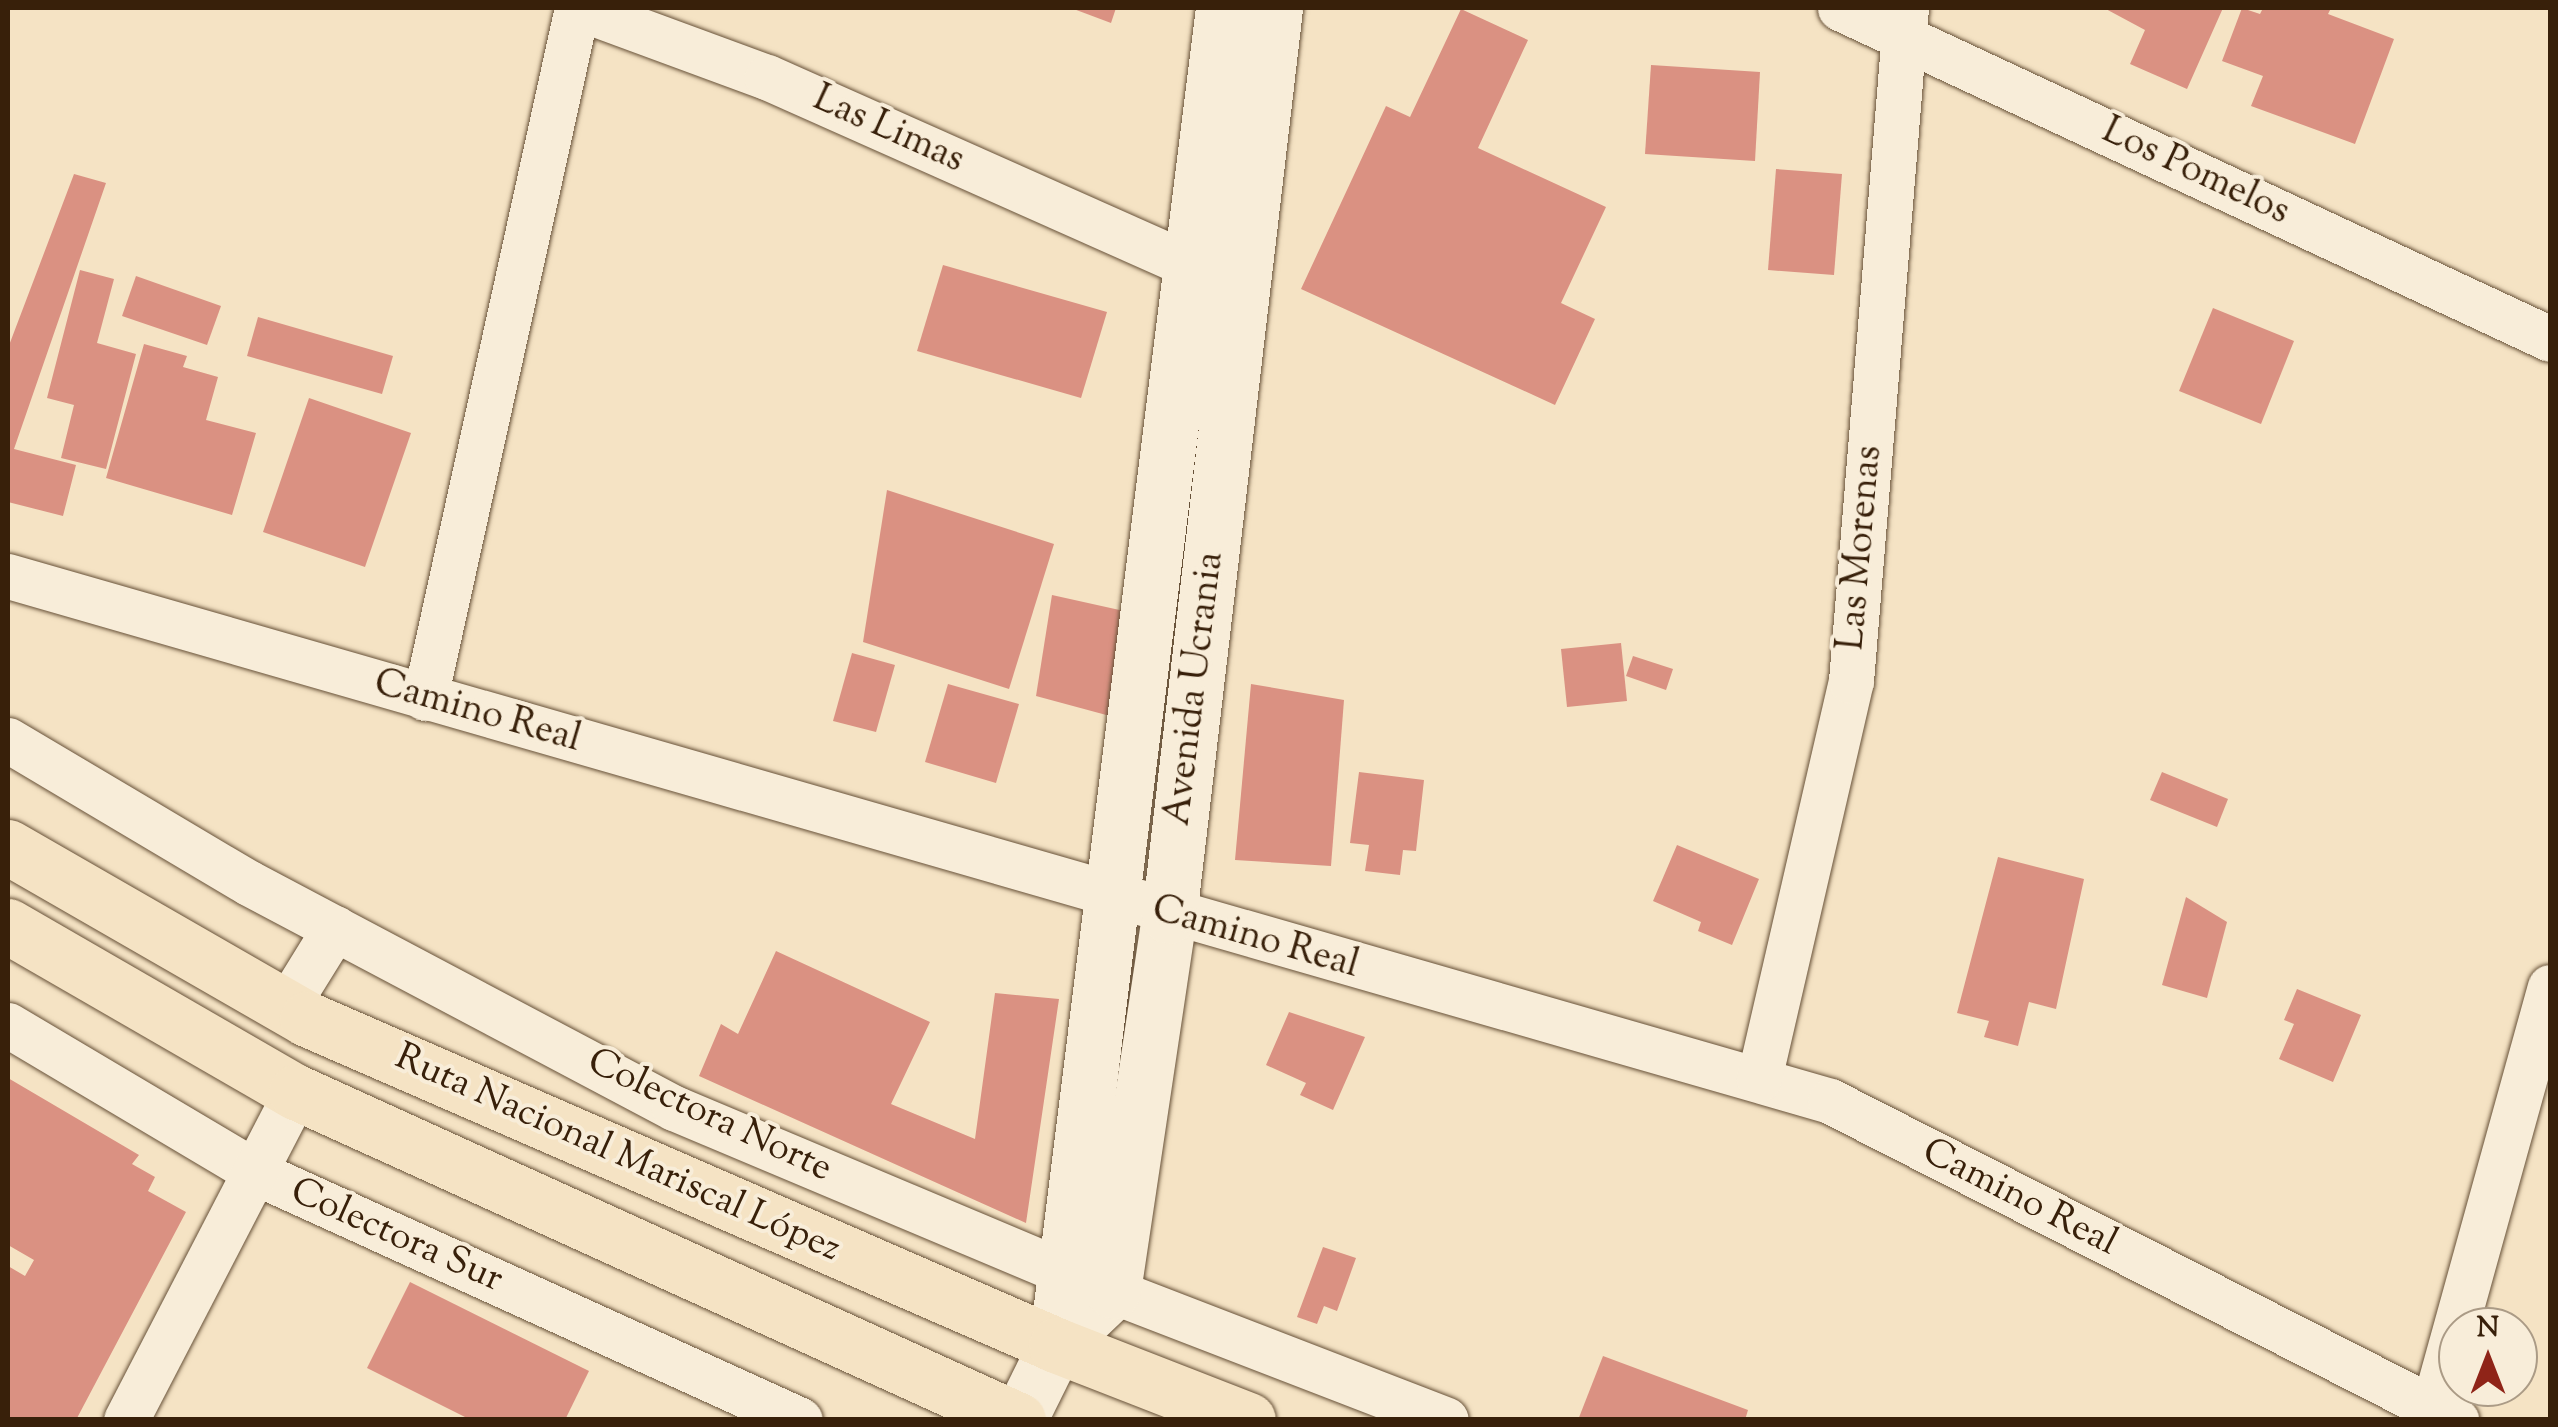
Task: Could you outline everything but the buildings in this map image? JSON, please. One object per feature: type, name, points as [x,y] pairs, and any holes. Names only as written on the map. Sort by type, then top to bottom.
[{"type":"highway","name":"Ruta Nacional Mariscal López","points":[[8,847],[286,1007],[1056,1345],[1248,1420]]},
{"type":"highway","name":"Ruta Nacional Mariscal López","points":[[8,926],[296,1092],[1018,1420]]},
{"type":"main road","name":"Avenida Ucrania","points":[[1090,1282],[1112,899],[1223,8]]},
{"type":"main road","name":"Avenida Ucrania","points":[[1090,1282],[1169,916],[1275,8]]},
{"type":"main road","points":[[1018,1420],[1090,1282]]},
{"type":"street","name":"Las Limas","points":[[578,8],[767,77],[1191,266]]},
{"type":"street","points":[[425,698],[578,8]]},
{"type":"street","name":"Los Pomelos","points":[[1840,8],[1905,22],[2550,339]]},
{"type":"street","name":"Las Morenas","points":[[1759,1079],[1850,682],[1905,22]]},
{"type":"street","name":"Camino Real","points":[[8,576],[1169,916],[1830,1101],[2444,1416]]},
{"type":"street","name":"Colectora Norte","points":[[8,740],[335,928],[674,1108],[1090,1282],[1446,1420]]},
{"type":"street","points":[[286,1007],[335,928]]},
{"type":"street","points":[[2444,1416],[2550,987]]},
{"type":"street","name":"Colectora Sur","points":[[8,1025],[258,1174],[800,1420]]},
{"type":"street","points":[[126,1420],[258,1174],[296,1092]]}]
